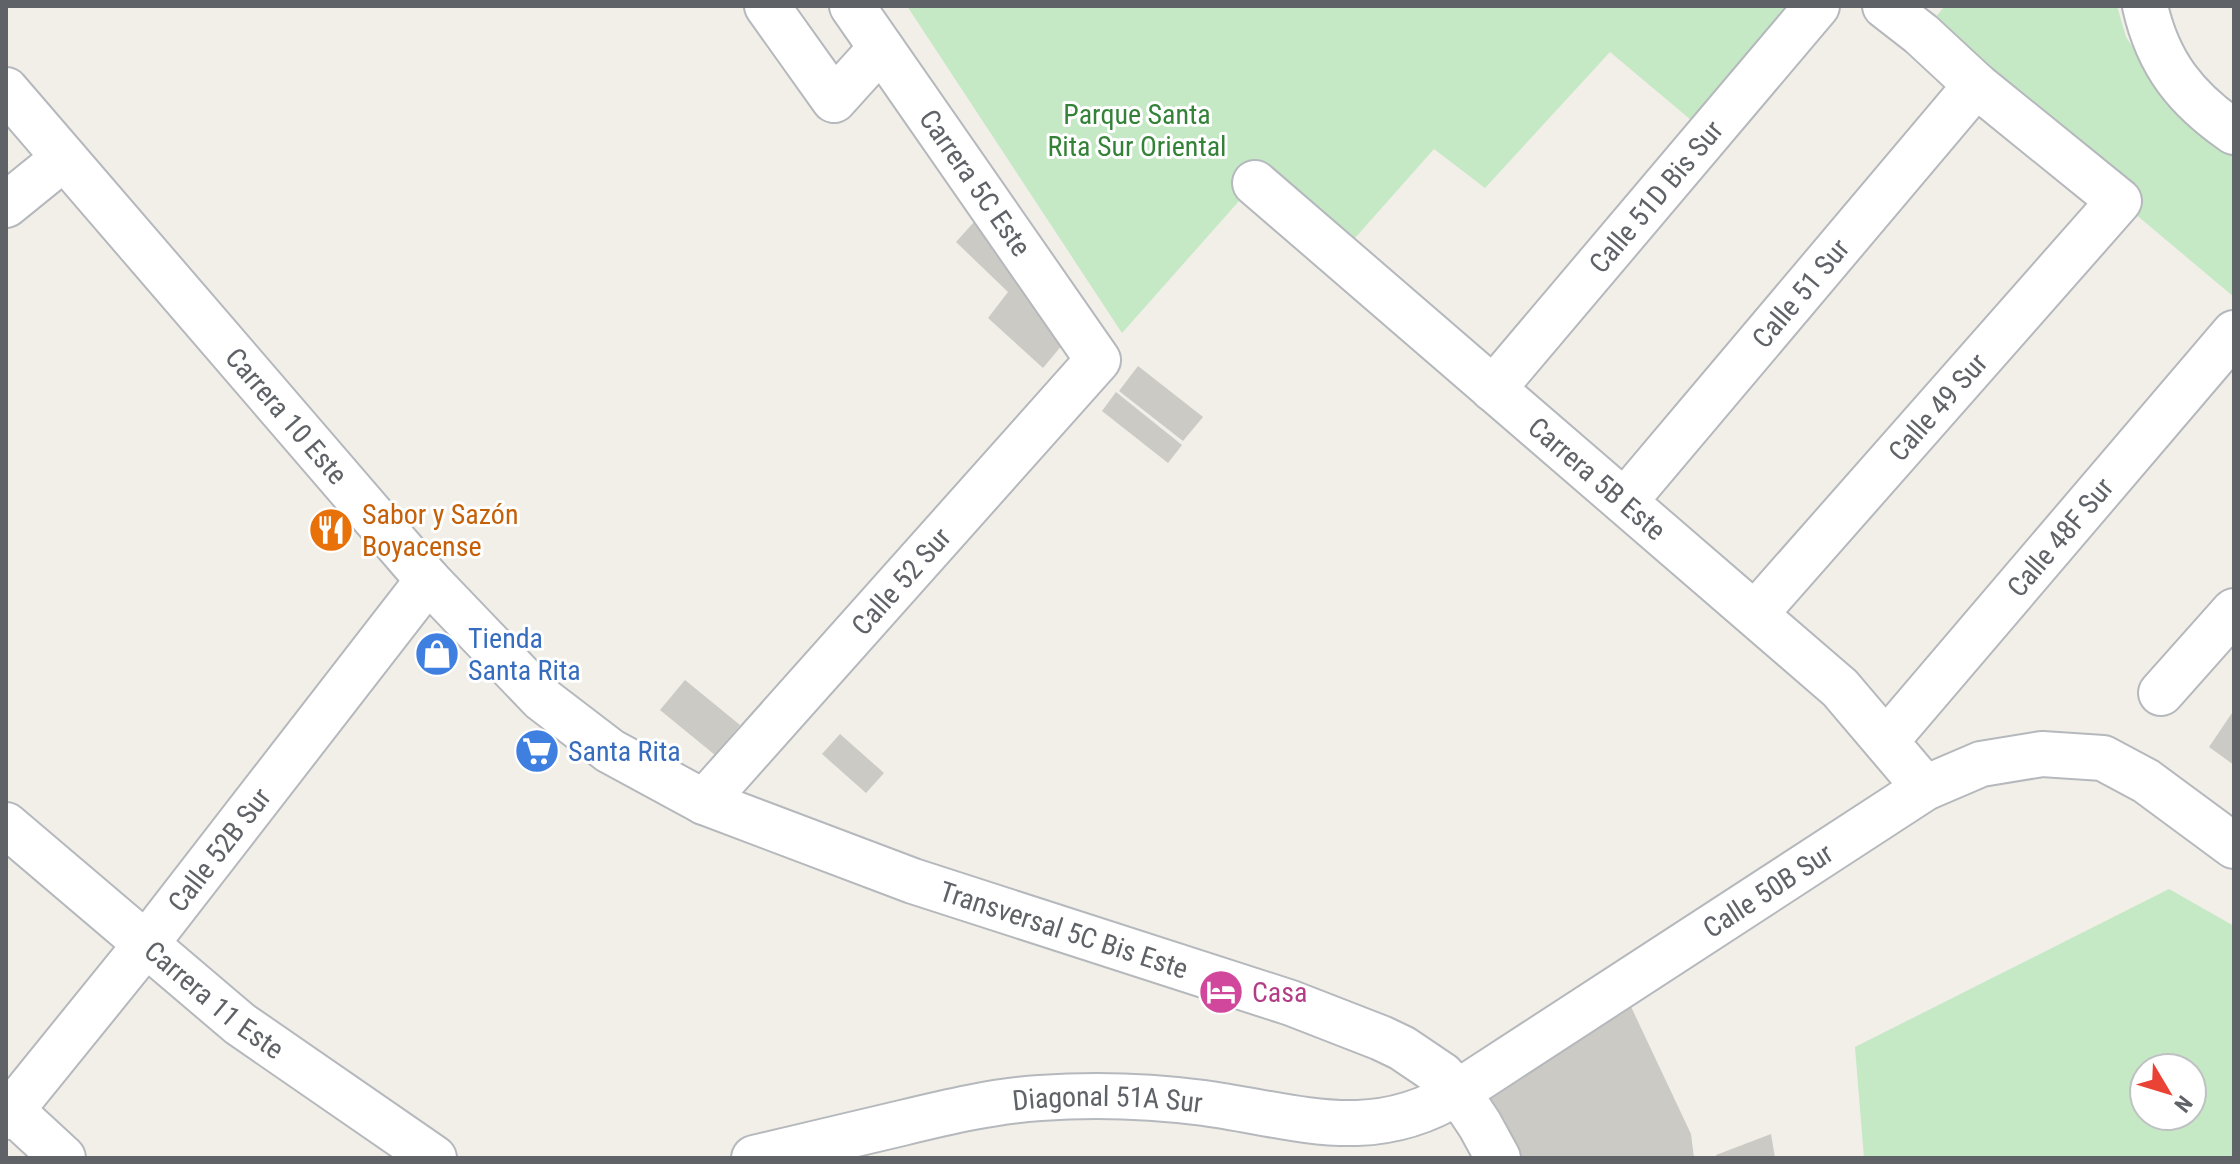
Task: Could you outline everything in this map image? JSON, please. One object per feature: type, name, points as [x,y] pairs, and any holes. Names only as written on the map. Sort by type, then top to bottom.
[{"type":"street","points":[[767,6],[834,100],[881,48]]},
{"type":"street","name":"Carrera 5C Este","points":[[852,6],[1098,360]]},
{"type":"street","name":"Calle 51D Bis Sur","points":[[1493,389],[1817,6]]},
{"type":"street","points":[[1885,6],[1921,34],[1976,85]]},
{"type":"street","points":[[2145,6],[2150,30],[2171,75],[2205,112],[2234,132]]},
{"type":"street","name":"Calle 49 Sur","points":[[1755,614],[2119,201],[1976,85]]},
{"type":"street","name":"Calle 51 Sur","points":[[1625,501],[1976,85]]},
{"type":"street","name":"Carrera 10 Este","points":[[6,90],[428,580],[531,688],[571,723],[610,751],[704,802]]},
{"type":"street","points":[[6,205],[64,158]]},
{"type":"street","name":"Carrera 5B Este","points":[[1255,183],[1840,688],[1925,788]]},
{"type":"street","name":"Calle 48F Sur","points":[[1886,741],[2234,333]]},
{"type":"street","name":"Calle 52 Sur","points":[[704,802],[1098,360]]},
{"type":"street","name":"Calle 52B Sur","points":[[9,1114],[146,944],[428,580]]},
{"type":"street","points":[[2161,693],[2234,611]]},
{"type":"street","name":"Calle 50B Sur","points":[[1458,1092],[1925,788],[1981,764],[2042,754],[2103,758],[2146,781],[2234,846]]},
{"type":"street","name":"Transversal 5C Bis Este","points":[[704,802],[913,881],[1291,1003],[1402,1048],[1442,1075],[1458,1092]]},
{"type":"street","name":"Carrera 11 Este","points":[[6,825],[240,1024],[434,1158]]},
{"type":"street","points":[[1458,1092],[1498,1158]]},
{"type":"street","name":"Diagonal 51A Sur","points":[[754,1158],[929,1116],[1037,1098],[1147,1097],[1319,1121],[1369,1124],[1416,1115],[1458,1092]]},
{"type":"street","points":[[9,1114],[63,1158]]},
{"type":"green space","name":"Parque Santa Rita Sur Oriental","points":[[907,6],[1798,6],[1697,125],[1610,52],[1485,188],[1434,149],[1339,256],[1255,183],[1122,333]]},
{"type":"green space","points":[[1945,6],[2117,6],[2126,37],[2167,99],[2234,155],[2234,297],[1921,34]]},
{"type":"green space","points":[[2169,889],[2234,926],[2234,1158],[1864,1158],[1855,1047]]},
{"type":"building","points":[[974,222],[1063,344],[1043,368],[988,318],[1008,292],[956,242]]},
{"type":"building","points":[[1138,366],[1203,417],[1183,441],[1119,391]]},
{"type":"building","points":[[1116,392],[1182,445],[1168,463],[1102,411]]},
{"type":"building","points":[[685,680],[740,725],[715,755],[660,710]]},
{"type":"building","points":[[2234,714],[2234,765],[2209,747]]},
{"type":"building","points":[[840,734],[884,773],[866,793],[822,754]]},
{"type":"building","points":[[1625,994],[1691,1134],[1694,1158],[1519,1158],[1481,1090]]},
{"type":"building","points":[[1771,1134],[1775,1158],[1717,1158],[1716,1155]]},
{"type":"place","name":"Sabor y Sazón Boyacense","points":[[331,530]]},
{"type":"place","name":"Tienda Santa Rita","points":[[437,654]]},
{"type":"place","name":"Santa Rita","points":[[537,751]]},
{"type":"place","name":"Casa","points":[[1221,992]]}]
